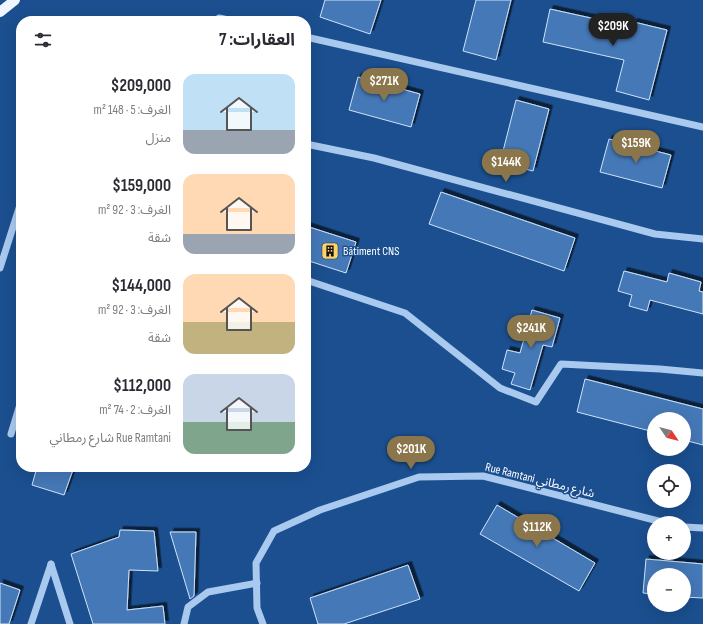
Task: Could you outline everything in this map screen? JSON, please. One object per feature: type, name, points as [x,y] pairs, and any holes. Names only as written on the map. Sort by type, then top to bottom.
[{"type":"main road","points":[[0,12],[15,0]]},
{"type":"street","points":[[311,38],[703,127]]},
{"type":"street","points":[[311,145],[374,158],[655,234],[703,239]]},
{"type":"street","points":[[0,268],[16,218]]},
{"type":"street","points":[[311,282],[405,313],[500,388],[536,402],[561,364],[703,373]]},
{"type":"street","points":[[12,434],[16,419]]},
{"type":"street","name":"Rue Ramtani شارع رمطاني","points":[[263,624],[257,608],[256,563],[274,531],[320,510],[419,477],[483,476],[647,518]]},
{"type":"street","points":[[691,527],[703,528]]},
{"type":"street","points":[[31,624],[51,564],[70,624]]},
{"type":"street","points":[[184,624],[188,607],[208,592],[257,583]]},
{"type":"building","points":[[325,0],[381,0],[370,34],[320,17]]},
{"type":"building","points":[[476,0],[511,0],[496,60],[463,51]]},
{"type":"building","points":[[550,9],[632,27],[634,22],[667,30],[649,100],[616,91],[624,60],[543,42]]},
{"type":"building","points":[[358,77],[420,94],[411,127],[349,110]]},
{"type":"building","points":[[516,100],[549,109],[533,171],[500,163]]},
{"type":"building","points":[[609,139],[671,155],[662,188],[600,172]]},
{"type":"building","points":[[441,192],[575,238],[564,271],[429,224]]},
{"type":"building","name":"Bâtiment CNS","points":[[311,228],[356,242],[346,273],[311,262]]},
{"type":"building","points":[[624,271],[667,282],[669,273],[701,282],[699,291],[703,292],[703,314],[650,300],[647,311],[629,306],[632,295],[618,291]]},
{"type":"building","points":[[532,310],[560,318],[552,347],[543,345],[530,390],[511,384],[515,373],[502,369],[507,350],[520,353]]},
{"type":"building","points":[[585,379],[703,409],[703,445],[691,442],[691,412],[647,412],[647,430],[577,412]]},
{"type":"building","points":[[36,472],[72,472],[64,495],[32,485]]},
{"type":"building","points":[[497,505],[595,563],[579,591],[480,534]]},
{"type":"building","points":[[120,530],[154,531],[158,571],[129,570],[127,610],[163,606],[165,624],[93,624],[71,554],[119,537]]},
{"type":"building","points":[[170,532],[196,532],[194,596],[190,599]]},
{"type":"building","points":[[646,559],[703,564],[703,598],[691,597],[691,568],[647,568],[647,593],[643,593]]},
{"type":"building","points":[[408,565],[420,599],[344,624],[318,624],[310,598]]},
{"type":"building","points":[[0,583],[20,590],[9,624],[0,624]]},
{"type":"place","name":"Bâtiment CNS","points":[[330,251]]}]
